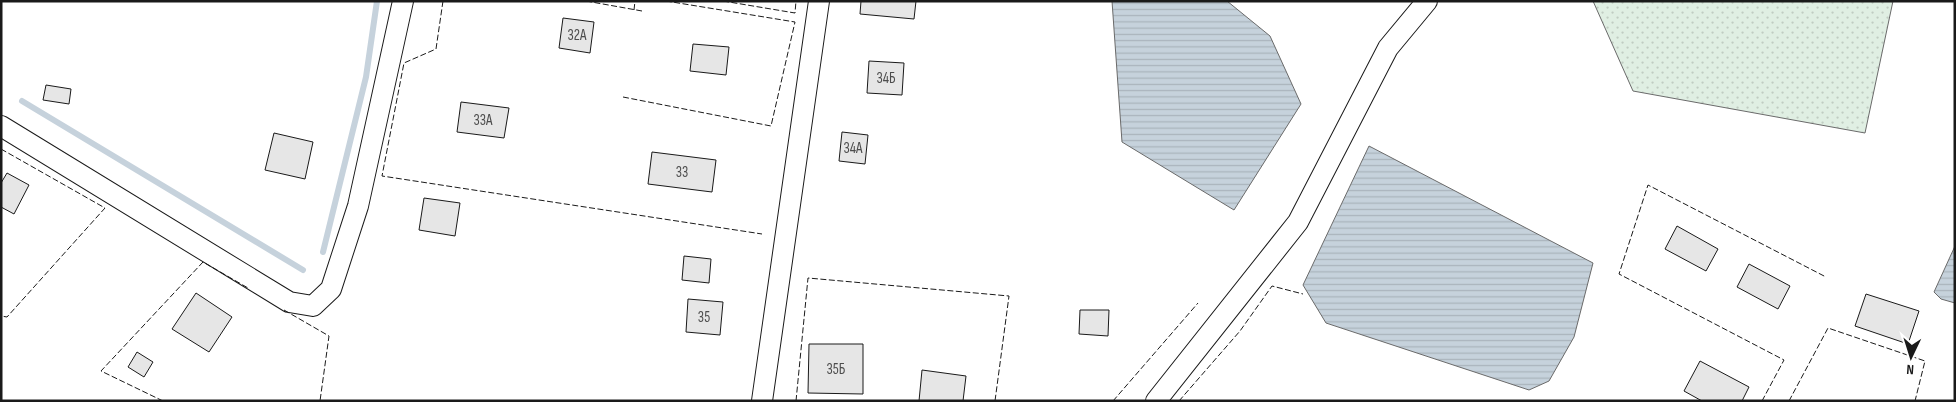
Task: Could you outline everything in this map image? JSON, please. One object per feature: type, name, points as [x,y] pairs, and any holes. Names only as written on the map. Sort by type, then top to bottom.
[{"type":"street","points":[[1,126],[289,302],[313,306],[331,289],[358,206],[403,1]]},
{"type":"street","points":[[762,401],[819,1]]},
{"type":"street","points":[[1156,401],[1298,222],[1388,48],[1427,1]]},
{"type":"green space","points":[[1593,1],[1893,1],[1865,133],[1633,91]]},
{"type":"shaded area","points":[[1112,1],[1227,1],[1270,36],[1301,104],[1234,210],[1122,142]]},
{"type":"shaded area","points":[[1369,146],[1593,263],[1574,337],[1549,381],[1529,390],[1326,323],[1303,285]]},
{"type":"shaded area","points":[[1955,246],[1955,303],[1941,299],[1934,292]]},
{"type":"building","points":[[861,1],[916,1],[914,19],[860,14]]},
{"type":"building","points":[[563,18],[594,22],[590,53],[559,48]]},
{"type":"building","points":[[693,44],[729,47],[726,75],[690,71]]},
{"type":"building","points":[[869,61],[904,63],[902,95],[867,93]]},
{"type":"building","points":[[46,85],[71,89],[69,104],[43,100]]},
{"type":"building","points":[[461,102],[509,108],[504,138],[457,132]]},
{"type":"building","points":[[842,132],[868,135],[865,164],[839,161]]},
{"type":"building","points":[[274,133],[313,142],[305,179],[265,170]]},
{"type":"building","points":[[652,152],[716,160],[712,192],[648,184]]},
{"type":"building","points":[[7,173],[29,185],[14,214],[1,207],[1,183]]},
{"type":"building","points":[[424,198],[460,203],[455,236],[419,230]]},
{"type":"building","points":[[1677,226],[1718,249],[1706,271],[1665,249]]},
{"type":"building","points":[[684,256],[711,259],[709,283],[682,280]]},
{"type":"building","points":[[1749,264],[1790,286],[1778,309],[1737,287]]},
{"type":"building","points":[[196,293],[232,317],[209,352],[172,329]]},
{"type":"building","points":[[1866,294],[1919,311],[1908,344],[1855,326]]},
{"type":"building","points":[[688,299],[723,302],[720,335],[686,332]]},
{"type":"building","points":[[1080,310],[1109,310],[1108,336],[1079,334]]},
{"type":"building","points":[[809,344],[863,344],[863,394],[808,393]]},
{"type":"building","points":[[137,352],[153,362],[144,377],[128,367]]},
{"type":"building","points":[[1700,361],[1749,387],[1742,401],[1702,401],[1684,391]]},
{"type":"building","points":[[922,370],[966,376],[963,401],[919,401]]},
{"type":"waterway","points":[[323,252],[366,77],[377,1]]},
{"type":"waterway","points":[[22,101],[303,270]]},
{"type":"fence","points":[[443,1],[436,49],[404,63],[382,176],[762,234]]},
{"type":"fence","points":[[586,1],[642,11]]},
{"type":"fence","points":[[634,10],[635,1]]},
{"type":"fence","points":[[623,97],[771,126],[795,22],[666,1]]},
{"type":"fence","points":[[723,1],[795,13],[796,1]]},
{"type":"fence","points":[[1,149],[105,208],[7,317],[1,316]]},
{"type":"fence","points":[[1762,401],[1784,360],[1619,274],[1648,185],[1826,277]]},
{"type":"fence","points":[[163,401],[101,371],[203,262],[248,288]]},
{"type":"fence","points":[[796,401],[808,278],[1009,296],[995,401]]},
{"type":"fence","points":[[1179,401],[1240,331],[1272,286],[1303,294]]},
{"type":"fence","points":[[1113,401],[1198,303]]},
{"type":"fence","points":[[284,310],[329,336],[320,401]]},
{"type":"fence","points":[[1789,401],[1828,328],[1925,361],[1915,401]]}]
